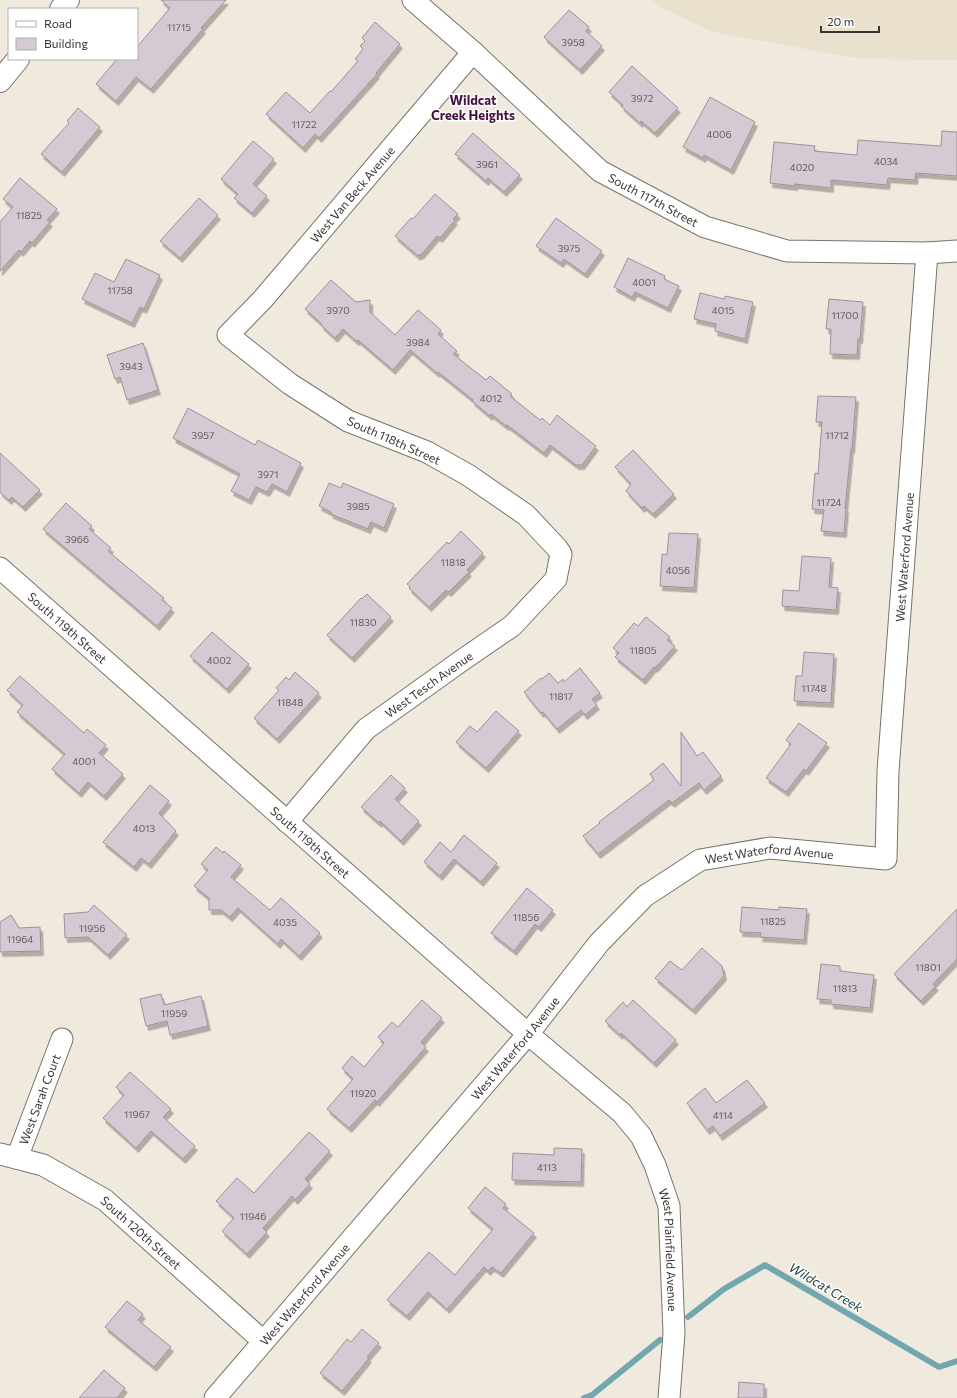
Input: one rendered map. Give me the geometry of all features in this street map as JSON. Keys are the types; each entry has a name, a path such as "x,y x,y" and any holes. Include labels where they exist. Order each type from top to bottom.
{"street":[{"path":"62,8 68,0"},
{"name":"South 117th Street","path":"412,0 472,52 600,171 705,227 787,251 927,253 957,251"},
{"name":"West Van Beck Avenue","path":"228,335 263,299 472,52"},
{"path":"0,81 17,60"},
{"name":"West Waterford Avenue","path":"215,1398 263,1340 528,1034 599,943 645,896 700,860 770,848 886,859 888,771 927,253"},
{"name":"South 118th Street","path":"228,335 290,384 348,421 427,452 468,475 526,515 557,548"},
{"name":"West Tesch Avenue","path":"287,822 366,729 512,626 556,579 561,554 557,548"},
{"name":"South 119th Street","path":"0,568 528,1034 622,1113"},
{"name":"West Sarah Court","path":"8,1156 62,1039"},
{"name":"West Plainfield Avenue","path":"622,1113 641,1136 655,1165 669,1206 674,1333 669,1398"},
{"name":"South 120th Street","path":"8,1156 43,1165 105,1200 263,1340"}],"shaded area":[{"path":"652,0 957,0 957,60 861,59 713,32 658,6"}],"building":[{"path":"161,0 226,0 151,89 136,77 116,101 96,84 116,60 138,60 138,46 170,8"},
{"path":"569,10 589,27 586,31 602,46 580,70 544,37"},
{"path":"375,22 400,44 376,73 377,74 319,138 315,134 303,148 266,114 286,92 310,113 358,61 355,59 363,49 360,46 365,41 362,38"},
{"path":"632,66 678,108 655,133 641,121 640,123 621,106 623,105 609,92"},
{"path":"710,97 755,122 731,170 704,155 703,158 683,147"},
{"path":"78,108 100,127 62,172 41,154 69,123 67,121"},
{"path":"942,131 957,132 957,176 916,173 915,180 888,178 887,185 831,180 831,188 770,183 774,142 815,146 814,151 857,155 858,140 941,146"},
{"path":"473,133 520,175 504,192 488,178 486,181 455,154"},
{"path":"253,141 274,159 253,184 267,196 252,213 234,198 238,194 221,179"},
{"path":"20,178 57,209 47,220 50,222 32,243 30,241 21,252 19,250 0,271 0,222 13,207 3,199"},
{"path":"435,194 458,214 440,238 437,236 421,255 420,254 418,256 395,236 411,218 413,219"},
{"path":"199,198 218,215 180,258 160,241"},
{"path":"556,218 602,251 585,274 564,259 561,263 536,246"},
{"path":"628,258 665,276 664,279 679,286 668,308 635,292 632,297 614,287"},
{"path":"126,259 160,275 144,309 140,307 132,323 82,299 95,273 114,282"},
{"path":"331,280 356,302 370,300 370,312 395,335 418,310 441,330 438,334 457,351 453,354 486,380 490,376 512,394 510,396 540,420 542,418 550,425 557,415 596,446 582,465 576,465 550,445 544,453 491,414 490,416 472,401 473,400 438,372 437,373 410,350 393,370 343,329 335,338 305,309"},
{"path":"700,293 724,299 725,296 753,302 745,339 715,331 716,324 694,319"},
{"path":"829,299 863,302 857,355 830,354 831,329 826,329"},
{"path":"143,343 158,390 127,400 120,377 115,379 107,355"},
{"path":"818,396 856,397 845,508 844,533 821,531 824,510 812,509 815,473 818,474 822,422 816,422"},
{"path":"188,408 255,445 258,440 301,463 287,492 272,484 267,492 256,487 249,500 231,491 240,474 173,438"},
{"path":"633,450 674,494 653,514 644,506 642,508 626,491 631,484 615,467"},
{"path":"0,453 40,490 23,507 12,497 9,500 0,492"},
{"path":"329,483 341,488 343,483 394,504 384,528 371,522 368,529 331,514 331,512 319,506"},
{"path":"66,503 92,526 89,529 111,548 108,551 164,598 162,600 172,608 157,626 43,529"},
{"path":"461,531 483,553 467,570 469,572 449,592 446,590 429,607 409,588 410,587 407,584 447,542 449,544"},
{"path":"669,533 698,534 694,588 660,586 662,554 667,555"},
{"path":"802,556 831,558 829,587 838,588 836,610 782,606 783,590 799,591"},
{"path":"367,594 391,617 352,658 327,635 361,598 362,599"},
{"path":"646,617 670,637 667,640 675,646 643,680 615,657 619,653 613,648 634,623 638,626"},
{"path":"212,632 249,664 227,689 190,656"},
{"path":"804,652 834,654 831,703 794,701 796,676 802,676"},
{"path":"580,668 600,693 592,699 597,705 585,715 581,710 557,729 543,712 541,713 524,692 549,673 558,683 563,679 564,682"},
{"path":"295,672 319,693 277,739 254,718 279,690 276,688 286,677 289,680"},
{"path":"20,676 84,733 87,729 106,745 99,753 123,774 104,796 88,782 79,793 52,769 65,754 17,712 23,705 7,690"},
{"path":"496,711 519,731 486,768 456,742 470,726 477,732"},
{"path":"799,723 827,743 806,771 804,769 786,792 766,778 791,744 786,740"},
{"path":"681,732 697,756 703,752 721,776 704,790 699,783 672,803 669,800 598,854 583,836 654,780 650,774 663,763 681,786"},
{"path":"391,775 405,788 395,799 419,821 401,841 380,821 379,823 361,807"},
{"path":"150,785 169,801 159,813 176,831 149,864 141,858 134,867 103,842"},
{"path":"464,835 497,863 481,882 454,859 440,876 424,862 440,842 451,852"},
{"path":"216,847 223,853 224,851 241,865 231,877 270,910 281,898 320,933 299,956 281,939 278,944 238,908 230,917 221,910 209,910 209,898 194,886 208,870 201,864"},
{"path":"527,888 553,910 539,927 535,924 514,951 491,933"},
{"path":"94,905 127,935 108,955 88,937 65,938 64,914 88,912"},
{"path":"742,907 779,910 779,907 807,909 804,940 760,937 761,933 740,932"},
{"path":"957,909 957,959 933,984 936,986 921,1001 894,974"},
{"path":"11,915 19,928 40,927 41,951 0,952 0,922"},
{"path":"702,948 722,966 724,976 693,1010 655,978 670,961 682,970"},
{"path":"821,964 840,966 840,971 874,975 870,1008 831,1004 831,1000 817,999"},
{"path":"161,994 164,1005 201,996 208,1026 170,1035 167,1021 146,1026 140,999"},
{"path":"422,1000 442,1018 421,1042 426,1047 377,1102 375,1100 349,1128 327,1109 353,1079 342,1068 352,1056 364,1067 384,1043 378,1037 392,1022 398,1027"},
{"path":"633,1000 676,1040 654,1063 621,1033 620,1035 605,1021 623,1002 627,1007"},
{"path":"130,1072 171,1109 163,1117 195,1146 183,1159 151,1131 136,1148 103,1118 124,1095 116,1087"},
{"path":"747,1080 765,1103 720,1136 713,1126 707,1130 687,1103 705,1088 716,1103"},
{"path":"309,1132 330,1151 305,1179 310,1184 295,1200 292,1196 263,1228 267,1232 247,1254 222,1231 234,1218 216,1201 237,1178 254,1193"},
{"path":"554,1148 582,1149 581,1182 512,1180 513,1153 554,1155"},
{"path":"485,1187 506,1204 503,1208 534,1233 501,1273 492,1267 488,1271 484,1267 447,1309 428,1292 407,1316 387,1300 429,1252 455,1275 493,1229 468,1208"},
{"path":"127,1301 143,1314 138,1320 171,1347 154,1367 105,1327"},
{"path":"362,1329 379,1343 367,1357 369,1358 342,1391 320,1373 347,1339 351,1342"},
{"path":"104,1370 125,1388 117,1398 79,1398"},
{"path":"739,1382 764,1384 764,1398 738,1398"}],"waterway":[{"name":"Wildcat Creek","path":"688,1317 724,1289 765,1265 939,1367 957,1361"},
{"name":"Wildcat Creek","path":"584,1398 592,1395 660,1340"}],"district":[{"name":"Wildcat Creek Heights","path":"473,108"}]}
